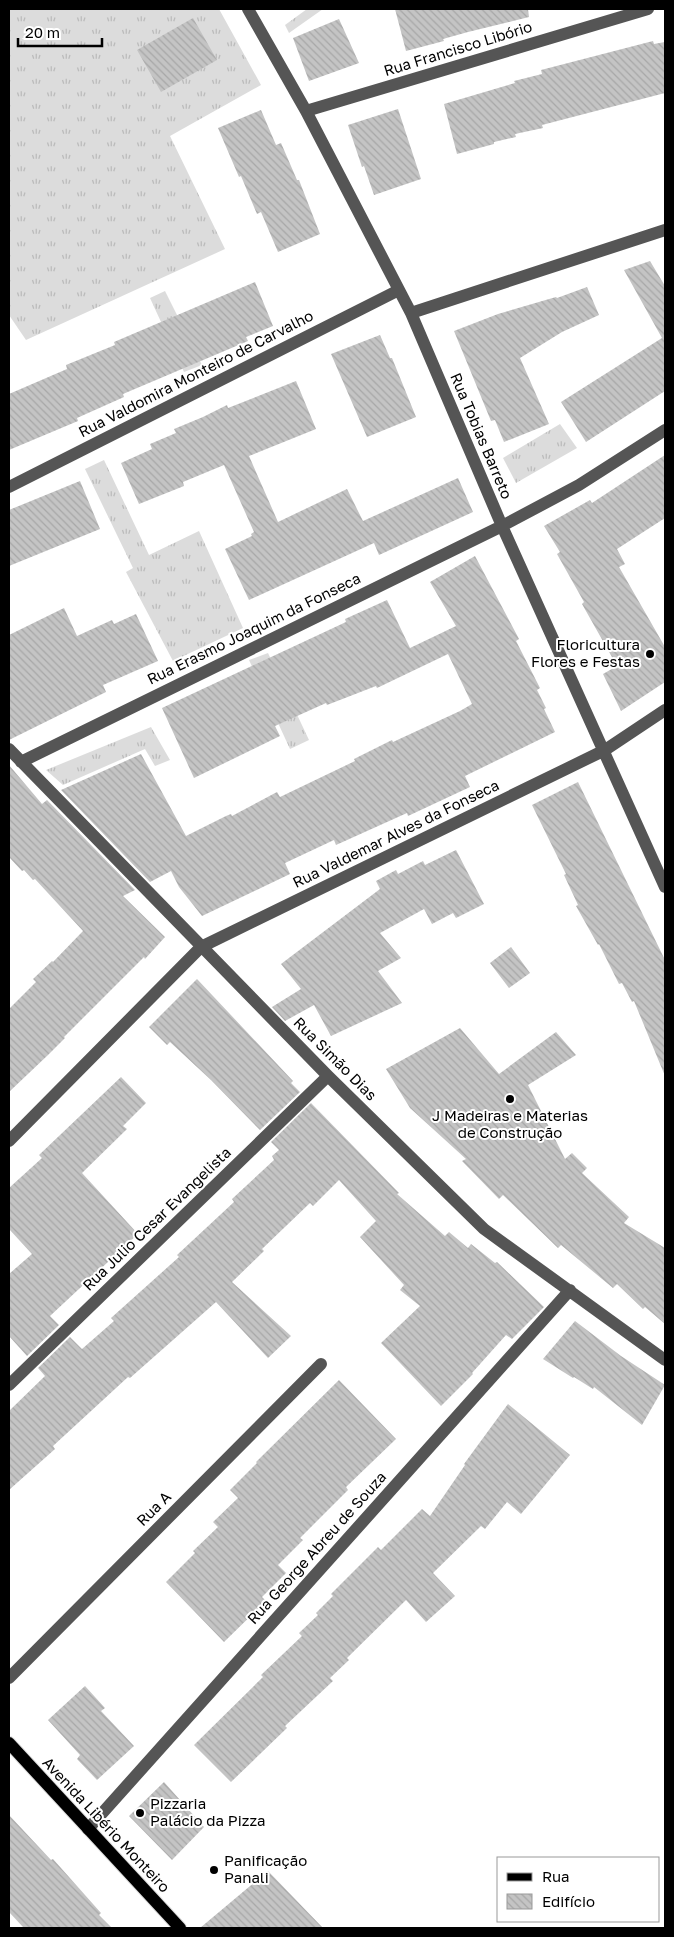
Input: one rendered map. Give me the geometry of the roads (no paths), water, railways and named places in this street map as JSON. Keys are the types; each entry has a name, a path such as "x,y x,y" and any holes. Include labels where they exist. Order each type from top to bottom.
{"main road":[{"name":"Avenida Libério Monteiro","path":"9,1743 180,1928"}],"street":[{"name":"Rua Tobias Barreto","path":"248,9 306,111 410,313 502,526 605,750 665,887"},
{"name":"Rua Francisco Libório","path":"306,111 648,9"},
{"path":"410,313 665,230"},
{"name":"Rua Valdomira Monteiro de Carvalho","path":"9,487 397,291"},
{"name":"Rua Erasmo Joaquim da Fonseca","path":"21,762 502,526 579,486 665,430"},
{"name":"Rua Valdemar Alves da Fonseca","path":"9,1141 202,948 605,750 665,710"},
{"name":"Rua Simão Dias","path":"9,749 328,1076 484,1230 665,1360"},
{"name":"Rua Julio Cesar Evangelista","path":"9,1386 328,1076"},
{"name":"Rua George Abreu de Souza","path":"88,1828 570,1290"},
{"name":"Rua A","path":"9,1678 322,1364"}],"place":[{"name":"Floricultura Flores e Festas","path":"650,654"},
{"name":"J Madeiras e Materias de Construção","path":"510,1099"},
{"name":"Pizzaria Palácio da Pizza","path":"140,1813"},
{"name":"Panificação Panali","path":"214,1870"}]}
